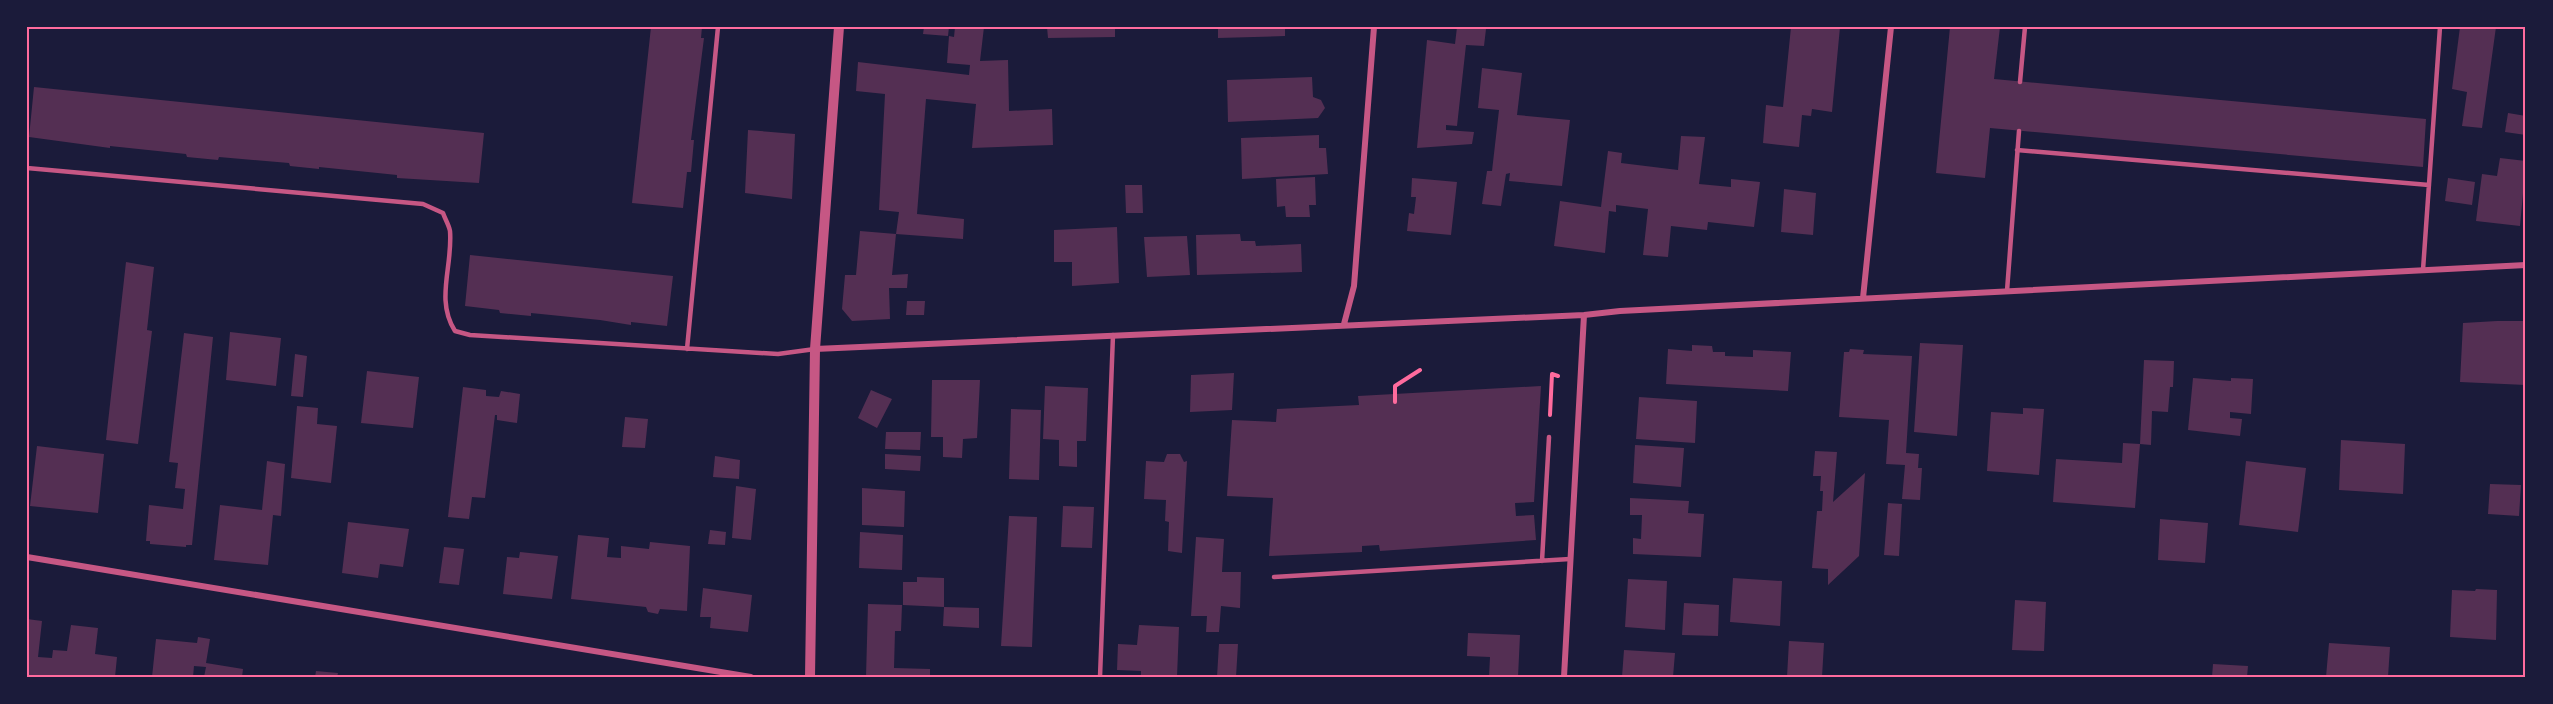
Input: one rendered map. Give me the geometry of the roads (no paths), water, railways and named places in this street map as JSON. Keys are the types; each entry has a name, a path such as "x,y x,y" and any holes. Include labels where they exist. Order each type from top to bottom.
{"street":[{"path":"810,677 815,349 839,27"},
{"path":"1344,324 1354,286 1374,27"},
{"path":"1863,298 1891,27"},
{"path":"815,349 1584,315 1620,311 1863,298 2526,265"},
{"path":"1564,677 1584,315"},
{"path":"27,558 751,677"}],"lane":[{"path":"687,349 718,27"},
{"path":"2020,82 2025,27"},
{"path":"2423,270 2440,27"},
{"path":"2007,291 2019,131"},
{"path":"2017,150 2428,185"},
{"path":"27,168 423,204 443,213 450,230 444,307 454,331 470,335 778,354 815,349"},
{"path":"1100,677 1113,335"},
{"path":"1542,561 1549,437"},
{"path":"1274,577 1570,559"}]}
